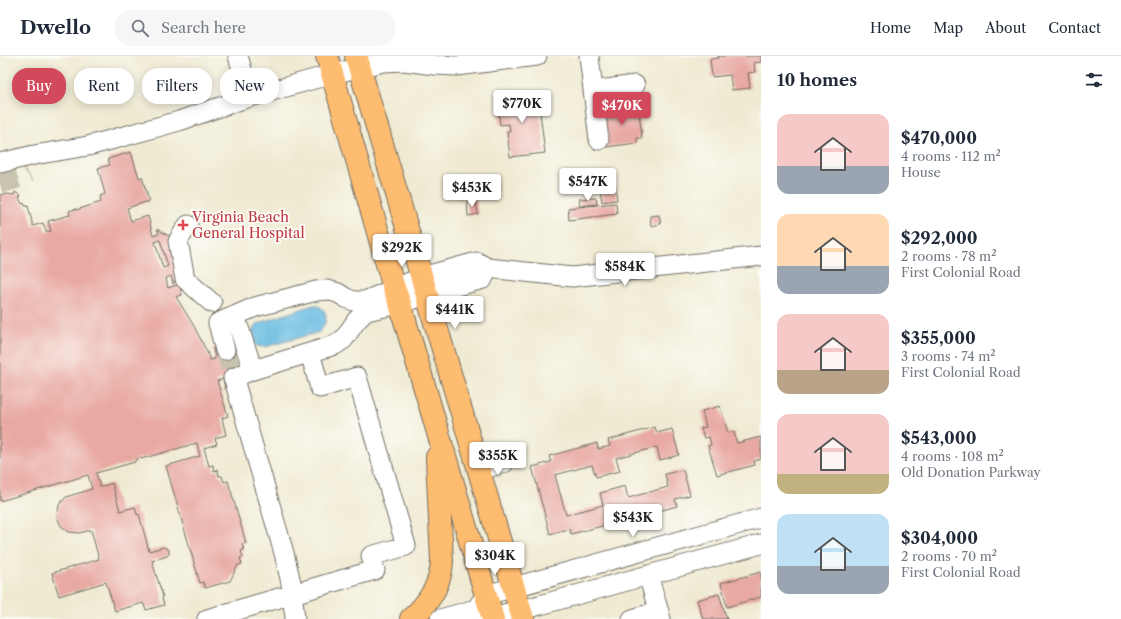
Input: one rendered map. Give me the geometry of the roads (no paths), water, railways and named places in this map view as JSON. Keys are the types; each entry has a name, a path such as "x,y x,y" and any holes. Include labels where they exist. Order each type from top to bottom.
{"main road":[{"path":"358,62 521,615"},
{"path":"329,65 437,430 487,610"},
{"path":"411,619 427,602 438,585 442,572 437,467 437,430"}],"street":[{"path":"238,56 242,68"},
{"path":"279,85 329,65 358,62 404,61 457,66 537,56"},
{"path":"589,56 599,140"},
{"path":"593,91 635,85"},
{"path":"0,163 34,155 88,146 179,121 229,104"},
{"path":"28,173 34,155"},
{"path":"188,225 178,241 185,279 212,303"},
{"path":"295,619 291,583 284,553 234,380 253,370 335,345 344,339 356,320 366,311 397,296 424,286 477,262 488,268 572,277 761,256"},
{"path":"225,350 218,323 255,308 316,291 328,290 354,301 365,301 397,296"},
{"path":"235,316 253,370"},
{"path":"207,619 375,570 371,556 406,546 357,377 320,388 310,353"},
{"path":"479,470 504,463"},
{"path":"487,610 513,587 761,518"},
{"path":"440,619 487,610 521,615 648,575 761,544"},
{"path":"632,619 660,615 648,575"}],"water":[{"path":"313,305 322,308 326,316 325,324 319,332 265,347 257,346 252,335 253,329 257,324"}],"tunnel":[{"path":"0,184 21,178 28,173"},
{"path":"225,350 235,383"}],"place":[{"name":"Virginia Beach General Hospital","path":"183,225"}]}
